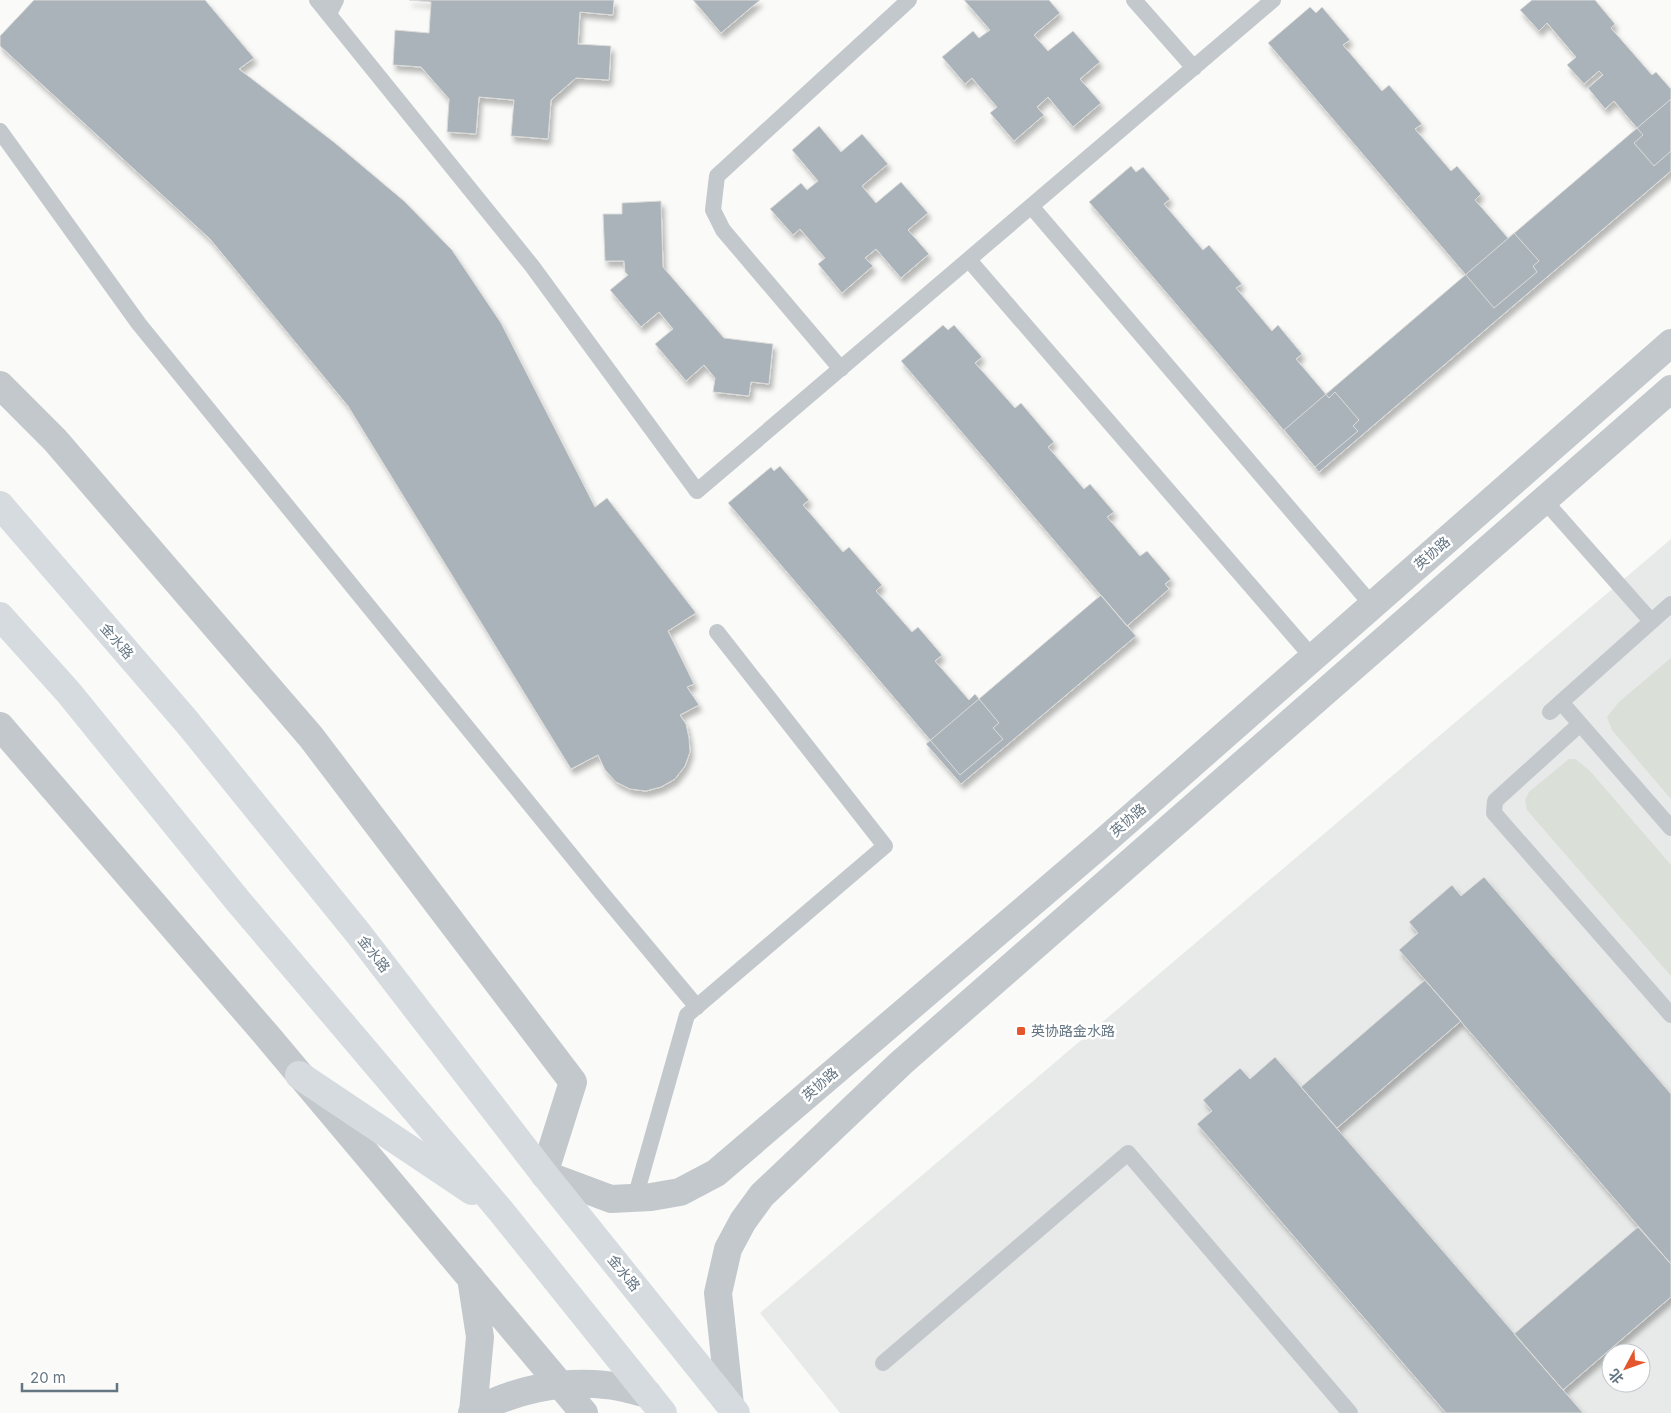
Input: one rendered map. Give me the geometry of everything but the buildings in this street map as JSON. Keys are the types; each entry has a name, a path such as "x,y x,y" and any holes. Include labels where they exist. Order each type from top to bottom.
{"main road":[{"name":"金水路","path":"0,505 187,722 358,933 544,1174 733,1409"},
{"path":"0,616 69,693 238,900 500,1210 655,1404"},
{"path":"299,1074 500,1210"}],"street":[{"name":"英协路","path":"544,1174 611,1199 651,1197 680,1192 716,1173 1093,851 1671,343"},
{"path":"0,385 55,440 311,737 573,1082 544,1174"},
{"path":"733,1409 718,1292 728,1249 743,1220 762,1195 901,1063 1671,389"},
{"path":"0,726 299,1074 584,1413"},
{"path":"471,1278 480,1337 472,1413"},
{"path":"472,1413 514,1393 560,1385 607,1385 655,1404"}],"lane":[{"path":"317,0 332,7 532,266 697,491 1273,0"},
{"path":"841,369 723,230 713,210 717,176 909,0"},
{"path":"1134,0 1194,68"},
{"path":"0,131 146,332 697,1007"},
{"path":"1031,206 1372,606"},
{"path":"969,260 1312,658"},
{"path":"1544,500 1651,621"},
{"path":"1671,604 1556,707 1580,724 1671,828"},
{"path":"634,1198 687,1015 885,846 717,632"},
{"path":"1580,724 1495,801 1494,813 1671,1015"},
{"path":"883,1363 1128,1153 1350,1413"}],"shaded area":[{"path":"1671,539 1671,1413 840,1413 760,1313"},
{"path":"1671,658 1671,799 1612,730 1607,717 1619,702"},
{"path":"1569,759 1575,759 1589,770 1671,865 1671,976 1527,810 1525,800 1529,792"}],"place":[{"name":"英协路金水路","path":"1021,1031"}]}
